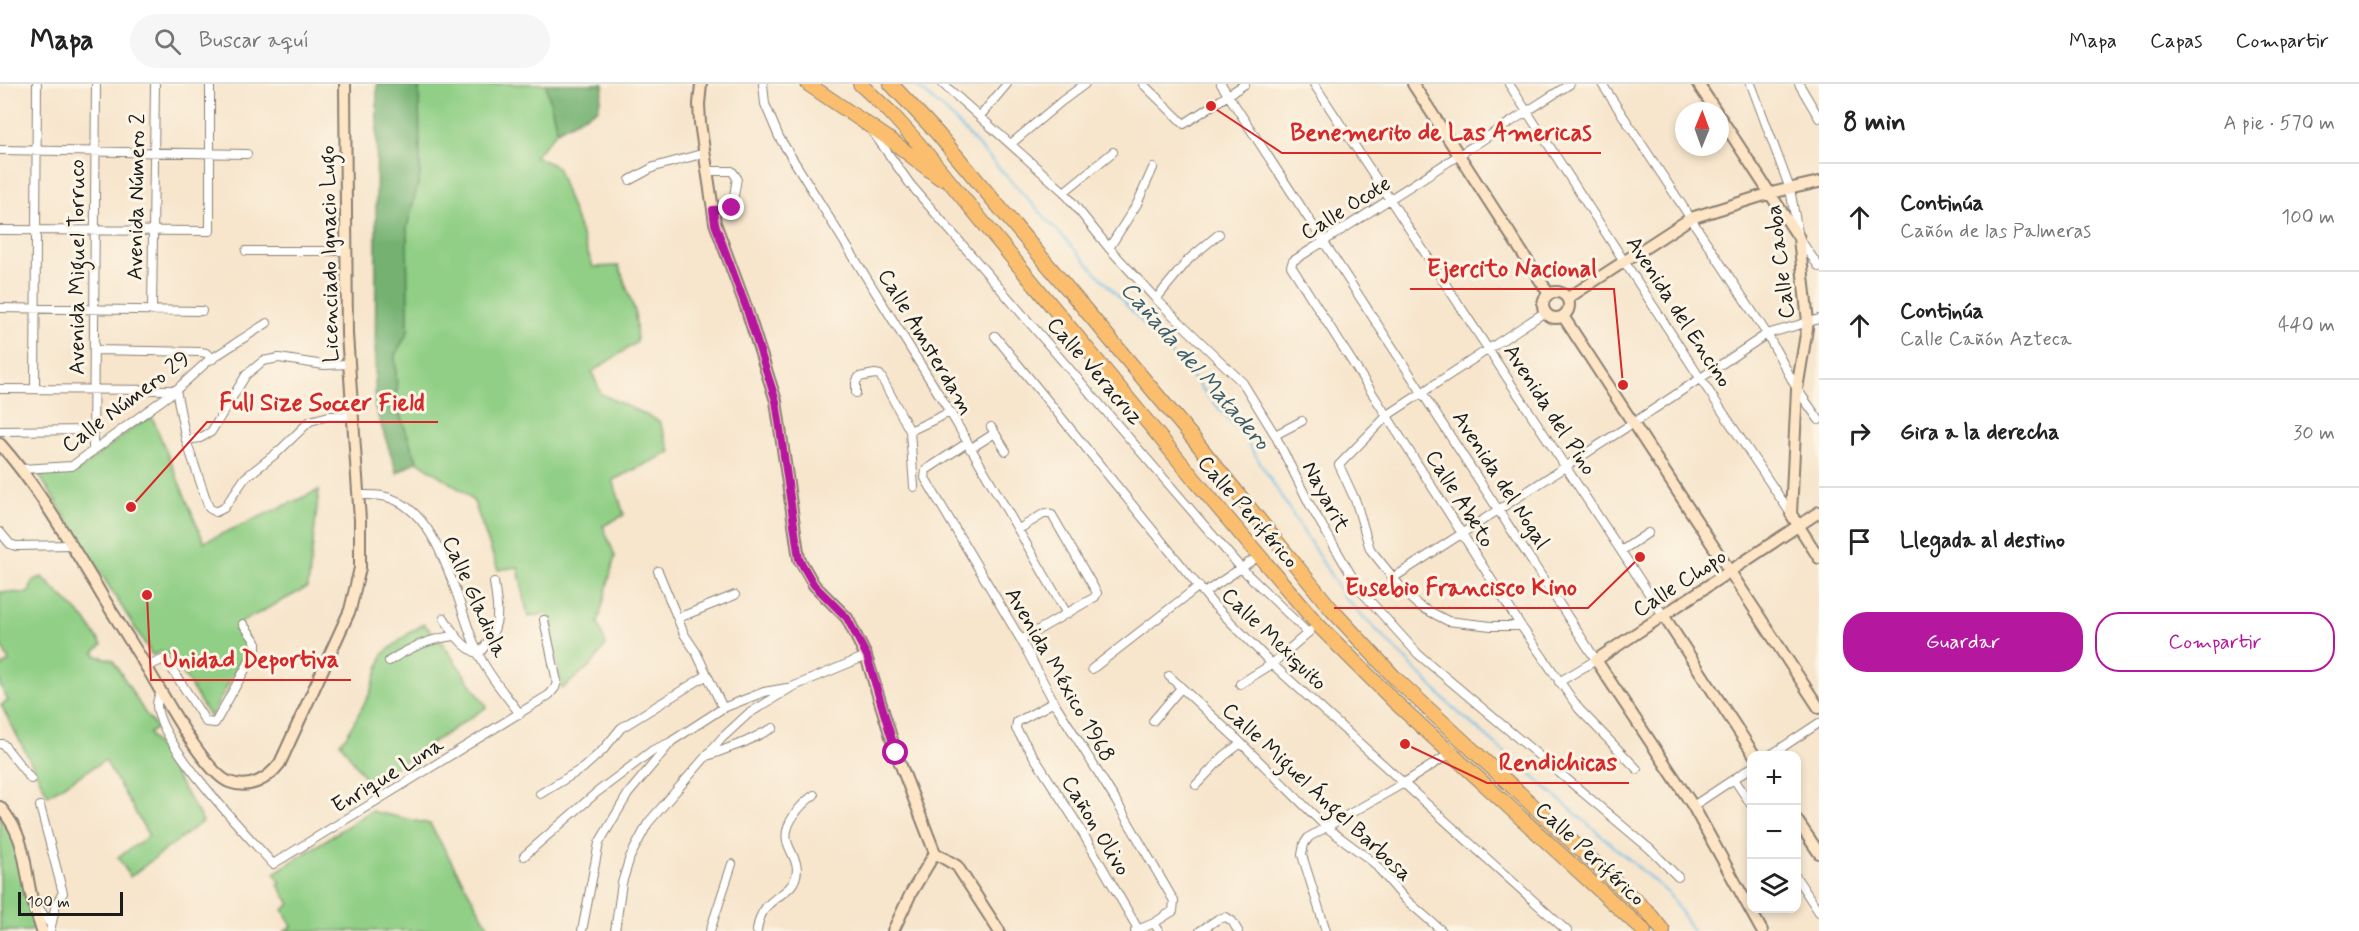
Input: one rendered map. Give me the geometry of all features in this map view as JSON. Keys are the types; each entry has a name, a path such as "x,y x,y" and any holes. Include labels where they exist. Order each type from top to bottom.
{"highway":[{"path":"808,84 866,123 965,199"},
{"name":"Calle Periférico","path":"860,84 897,119 965,199 1259,556 1313,629 1644,931"},
{"name":"Calle Periférico","path":"891,84 937,133 1188,432 1332,610 1396,680 1648,912 1663,931"},
{"path":"1603,894 1637,931"},
{"path":"1648,912 1671,931"}],"main road":[{"name":"Licenciado Ignacio Lugo","path":"0,444 22,469 72,545 161,692 215,773 229,782 245,784 257,782 272,774 280,763 350,610 360,568 359,495 348,364 345,84"},
{"path":"1413,84 1549,294"},
{"path":"1698,84 1710,102"},
{"path":"701,85 700,123 713,210 721,242 746,307 776,401 799,559 814,585 847,618 867,656 896,753 935,853 957,866 999,931"},
{"path":"1729,131 1799,238"},
{"path":"1568,298 1691,218 1819,182"},
{"name":"Calle Caoba","path":"1791,514 1797,389 1808,322 1799,238"},
{"path":"1557,292 1568,298 1569,308 1563,316 1554,318 1545,312 1544,300 1549,294 1557,292"},
{"path":"1563,316 1819,708"},
{"name":"Calle Chopo","path":"1596,660 1819,512"},
{"name":"Avenida del Encino","path":"1791,514 1819,558"},
{"name":"Avenida del Pino","path":"1663,615 1752,751"},
{"name":"Avenida del Nogal","path":"1596,660 1693,806 1762,931"},
{"path":"0,807 11,821 23,846 32,899 48,929"},
{"path":"1801,825 1819,853"},
{"path":"893,931 911,893 935,853"}],"street":[{"path":"35,389 37,84"},
{"name":"Avenida Miguel Torruco","path":"93,451 96,84"},
{"name":"Avenida Número 2","path":"152,311 155,84"},
{"path":"0,230 210,231 210,84"},
{"name":"Calle Amsterdam","path":"763,84 765,104 778,137 950,412 1067,615"},
{"name":"Nayarit","path":"943,84 1012,143 1064,192 1109,248 1156,299 1243,383 1275,435 1310,506 1360,590 1418,654 1650,849 1678,877"},
{"path":"980,116 1006,84"},
{"path":"1012,143 1085,84"},
{"path":"1143,84 1184,124 1245,84"},
{"name":"Avenida del Nogal","path":"1221,84 1596,660"},
{"name":"Avenida del Pino","path":"1314,84 1663,615"},
{"name":"Avenida del Encino","path":"1509,84 1791,514"},
{"name":"Calle Ocote","path":"1291,264 1570,84"},
{"path":"1602,84 1767,334 1797,389 1819,420"},
{"name":"Calle Caoba","path":"1751,84 1791,189 1799,238"},
{"path":"1799,84 1819,118"},
{"name":"Calle Veracruz","path":"866,123 910,184 1240,568 1313,629"},
{"path":"0,150 94,153 247,153"},
{"path":"1064,192 1113,152"},
{"path":"630,180 654,167 705,153"},
{"path":"1109,248 1137,204 1153,168"},
{"path":"708,171 732,171 737,178 732,208 713,210"},
{"path":"1156,299 1189,259 1219,234"},
{"path":"1799,238 1819,267"},
{"path":"246,251 346,251"},
{"name":"Calle Abeto","path":"1291,264 1559,682 1579,708 1637,769"},
{"path":"0,308 202,311"},
{"path":"1521,626 1491,626 1448,621 1419,606 1370,549 1356,502 1339,465 1388,415 1545,312"},
{"path":"1393,578 1634,423 1767,334 1819,319"},
{"name":"Calle Número 29","path":"22,469 70,467 176,390 213,359 267,322"},
{"name":"Calle Mexiquito","path":"995,336 1198,586 1272,664 1567,931"},
{"path":"94,350 201,352 213,359"},
{"path":"186,440 200,438 211,432 246,375 263,361 279,358 324,365 348,364"},
{"path":"856,393 856,382 859,377 878,374 910,431 914,487"},
{"path":"0,390 176,390 186,440 209,508 216,512 224,508 245,478 279,451 309,421 329,416 352,416"},
{"path":"910,431 950,412"},
{"path":"1275,435 1302,421"},
{"path":"0,431 93,430"},
{"name":"Avenida México 1968","path":"1006,451 993,430 926,470 925,478 1021,640 1054,702 1116,801 1174,902 1173,911 1154,923"},
{"name":"Calle Gladiola","path":"359,495 392,498 414,514 424,526 454,580 478,654 520,714"},
{"path":"1019,529 1045,513 1052,514 1097,593 1095,597 1067,615 1021,640"},
{"path":"0,532 5,539 16,546 72,545"},
{"path":"1621,551 1648,533"},
{"path":"1204,593 1259,556"},
{"path":"657,571 723,708"},
{"path":"444,618 455,636 466,647 478,654 495,629 497,601 494,582"},
{"path":"1092,669 1198,586"},
{"path":"678,618 735,595"},
{"name":"Enrique Luna","path":"161,692 156,702 158,712 165,729 187,764 273,864 549,695 557,682 544,620"},
{"path":"146,667 162,660 167,661 206,722 215,723 256,650 256,642 243,624"},
{"path":"1240,684 1272,664 1313,629"},
{"path":"388,661 407,649 455,636"},
{"path":"615,931 622,883 630,857 648,823 736,724 792,687 867,656"},
{"name":"Calle Chopo","path":"1559,682 1596,660"},
{"path":"540,794 583,768 603,750 621,728 707,675"},
{"name":"Calle Miguel Ángel Barbosa","path":"1169,676 1241,742 1326,826 1373,862 1405,899 1443,931"},
{"path":"524,856 596,793 653,750 672,741 723,708 764,692 792,687"},
{"path":"1153,721 1181,687"},
{"name":"Cañon Olivo","path":"1054,702 1017,722 1016,725 1078,825 1136,930 1154,923"},
{"path":"1777,751 1819,723"},
{"path":"708,755 745,742 773,728"},
{"path":"582,931 599,843 628,794 672,741"},
{"path":"1196,785 1241,742"},
{"path":"0,744 11,752 31,779"},
{"path":"1326,931 1302,855 1304,844 1326,826 1404,783 1451,753"},
{"path":"1693,806 1747,770"},
{"path":"1734,778 1751,805"},
{"path":"758,931 763,910 794,883 797,868 786,839 787,831 797,811 814,795"},
{"path":"40,806 63,893 56,904 48,929"},
{"path":"710,931 732,864"},
{"path":"1801,883 1819,912"},
{"path":"1200,931 1226,917 1232,921 1238,931"},
{"path":"1154,923 1159,931"}],"green space":[{"path":"377,84 419,84 420,176 407,227 408,332 395,355 398,410 417,461 397,473 375,407"},
{"path":"419,84 546,84 557,131 535,156 557,167 593,267 619,266 635,312 637,342 592,372 601,394 659,421 671,452 613,480 624,515 603,526 615,556 598,623 606,645 592,664 562,689 547,613 528,617 518,567 498,570 474,502 465,493 417,461 398,410 395,355 408,332 407,227 420,176"},
{"path":"546,84 604,84 598,109 557,131"},
{"path":"152,417 204,542 319,490 308,587 238,624 250,644 210,718 172,655 161,652 152,655 38,473 77,471 137,425"},
{"path":"42,577 85,619 102,645 94,652 97,656 113,660 145,713 157,728 149,733 203,821 130,877 118,857 149,836 105,760 48,795 1,705 8,701 0,685 0,668 9,661 0,642 0,592 29,593 33,580"},
{"path":"424,624 440,640 487,707 369,784 340,742 347,735 370,693 383,654"},
{"path":"0,807 11,821 36,927 30,931 0,931"},
{"path":"371,811 430,824 491,931 285,931 292,926 283,910 290,904 278,885 281,883 274,873"}],"waterway":[{"name":"Cañada del Matadero","path":"914,84 947,112 1171,353 1244,437 1345,598 1452,707 1668,893 1693,931"}],"place":[{"name":"Benemerito de Las Americas","path":"1211,106"},
{"name":"Ejercito Nacional","path":"1623,385"},
{"name":"Full Size Soccer Field","path":"131,507"},
{"name":"Eusebio Francisco Kino","path":"1640,557"},
{"name":"Unidad Deportiva","path":"147,595"},
{"name":"Rendichicas","path":"1405,744"}],"route":[{"path":"732,208 713,210 715,224 746,307 776,401 786,462 791,518 799,559 814,585 847,618 867,656 896,753"}]}
